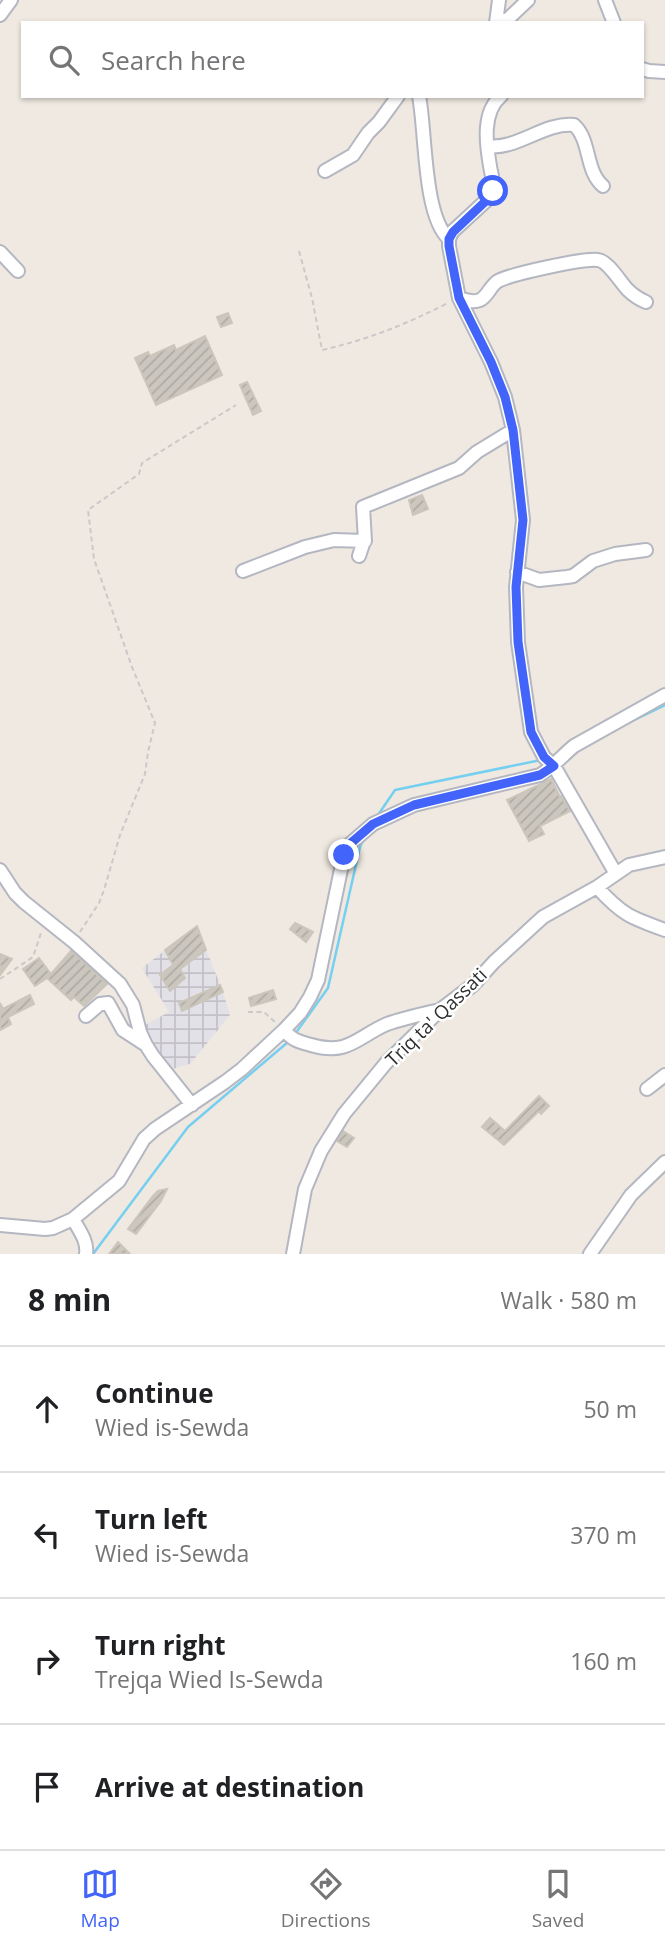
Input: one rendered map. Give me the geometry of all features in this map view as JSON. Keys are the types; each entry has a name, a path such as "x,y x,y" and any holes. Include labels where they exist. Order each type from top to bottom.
{"street":[{"path":"0,15 11,0"},
{"path":"496,21 499,0"},
{"path":"500,21 508,19 528,0"},
{"path":"605,0 613,21"},
{"path":"644,70 665,72"},
{"path":"325,171 354,155 397,98"},
{"path":"419,98 432,200 442,231 449,239 459,298 491,362 505,397 513,430 523,520 516,587 518,642 531,732 544,757 554,766 616,874"},
{"path":"449,239 457,227 489,198 493,191 488,146 488,113 491,105 499,98"},
{"path":"488,146 499,147 529,135 564,125 574,125 579,131 594,177 603,186"},
{"path":"0,252 18,271"},
{"path":"459,298 480,300 500,280 543,268 596,260 605,263 629,291 646,302"},
{"path":"359,556 364,541 363,507 459,468 477,452 513,430"},
{"path":"243,571 304,547 334,540 364,541"},
{"path":"517,572 539,580 573,576 593,561 615,554 646,550"},
{"path":"0,1225 45,1229 74,1219 119,1181 144,1139 242,1069 300,1013 310,998 324,960 344,855 351,843 373,824 414,805 540,775 554,766 574,746 665,695"},
{"name":"Triq ta' Qassati","path":"293,1254 305,1189 312,1169 344,1114 386,1063 440,1010 473,985 543,916 597,887 629,865 665,857"},
{"path":"0,870 15,893 120,984 133,1005 146,1045 192,1105"},
{"path":"597,887 625,914 665,930"},
{"path":"86,1016 100,1004 108,1003 123,1030 146,1045"},
{"path":"284,1030 291,1039 336,1050 386,1025 440,1010"},
{"path":"647,1089 665,1074"},
{"path":"590,1254 631,1195 665,1162"},
{"path":"74,1219 85,1240 86,1254"}],"path":[{"path":"299,251 322,350 358,342 404,325 459,298"},
{"path":"74,942 104,890 120,835 145,774 155,723 94,559 88,510 139,474 142,463 236,405"},
{"path":"0,979 33,957 45,919"},
{"path":"248,1012 264,1012 284,1030"}],"shaded area":[{"path":"197,926 230,1015 190,1064 173,1069 157,1053 143,1026 169,1012 142,968"}],"building":[{"path":"228,313 232,323 221,327 217,317"},
{"path":"205,336 222,375 156,405 135,358 148,352 150,356 174,345 176,350"},
{"path":"247,382 261,411 253,415 240,385"},
{"path":"422,495 428,509 413,515 409,500"},
{"path":"551,779 570,811 540,826 544,834 529,841 507,800"},
{"path":"295,923 313,932 306,942 290,929"},
{"path":"197,926 206,950 180,969 185,978 170,991 160,975 173,965 165,950"},
{"path":"71,951 107,984 84,1006 74,997 71,1000 47,978 35,986 23,969 39,958 51,974"},
{"path":"0,954 12,959 0,975"},
{"path":"220,985 223,992 182,1011 179,1003"},
{"path":"273,990 276,999 251,1006 249,998"},
{"path":"30,995 34,1004 8,1017 11,1024 0,1030 0,1003 3,1009"},
{"path":"539,1096 549,1106 541,1114 539,1111 504,1145 482,1127 490,1118 505,1131"},
{"path":"343,1131 354,1138 347,1147 337,1141"},
{"path":"167,1189 136,1234 128,1229 153,1196 158,1191"},
{"path":"118,1242 130,1254 109,1254"}],"waterway":[{"path":"624,725 665,705"},
{"path":"378,815 395,790 541,760"},
{"path":"295,1034 328,988 364,839"},
{"path":"93,1254 188,1127 288,1042"}],"route":[{"path":"344,855 351,843 373,824 414,805 540,775 554,766 544,757 531,732 518,642 516,587 523,507 513,430 505,397 491,362 459,298 449,246 449,239 457,227 489,198 493,191"}]}
